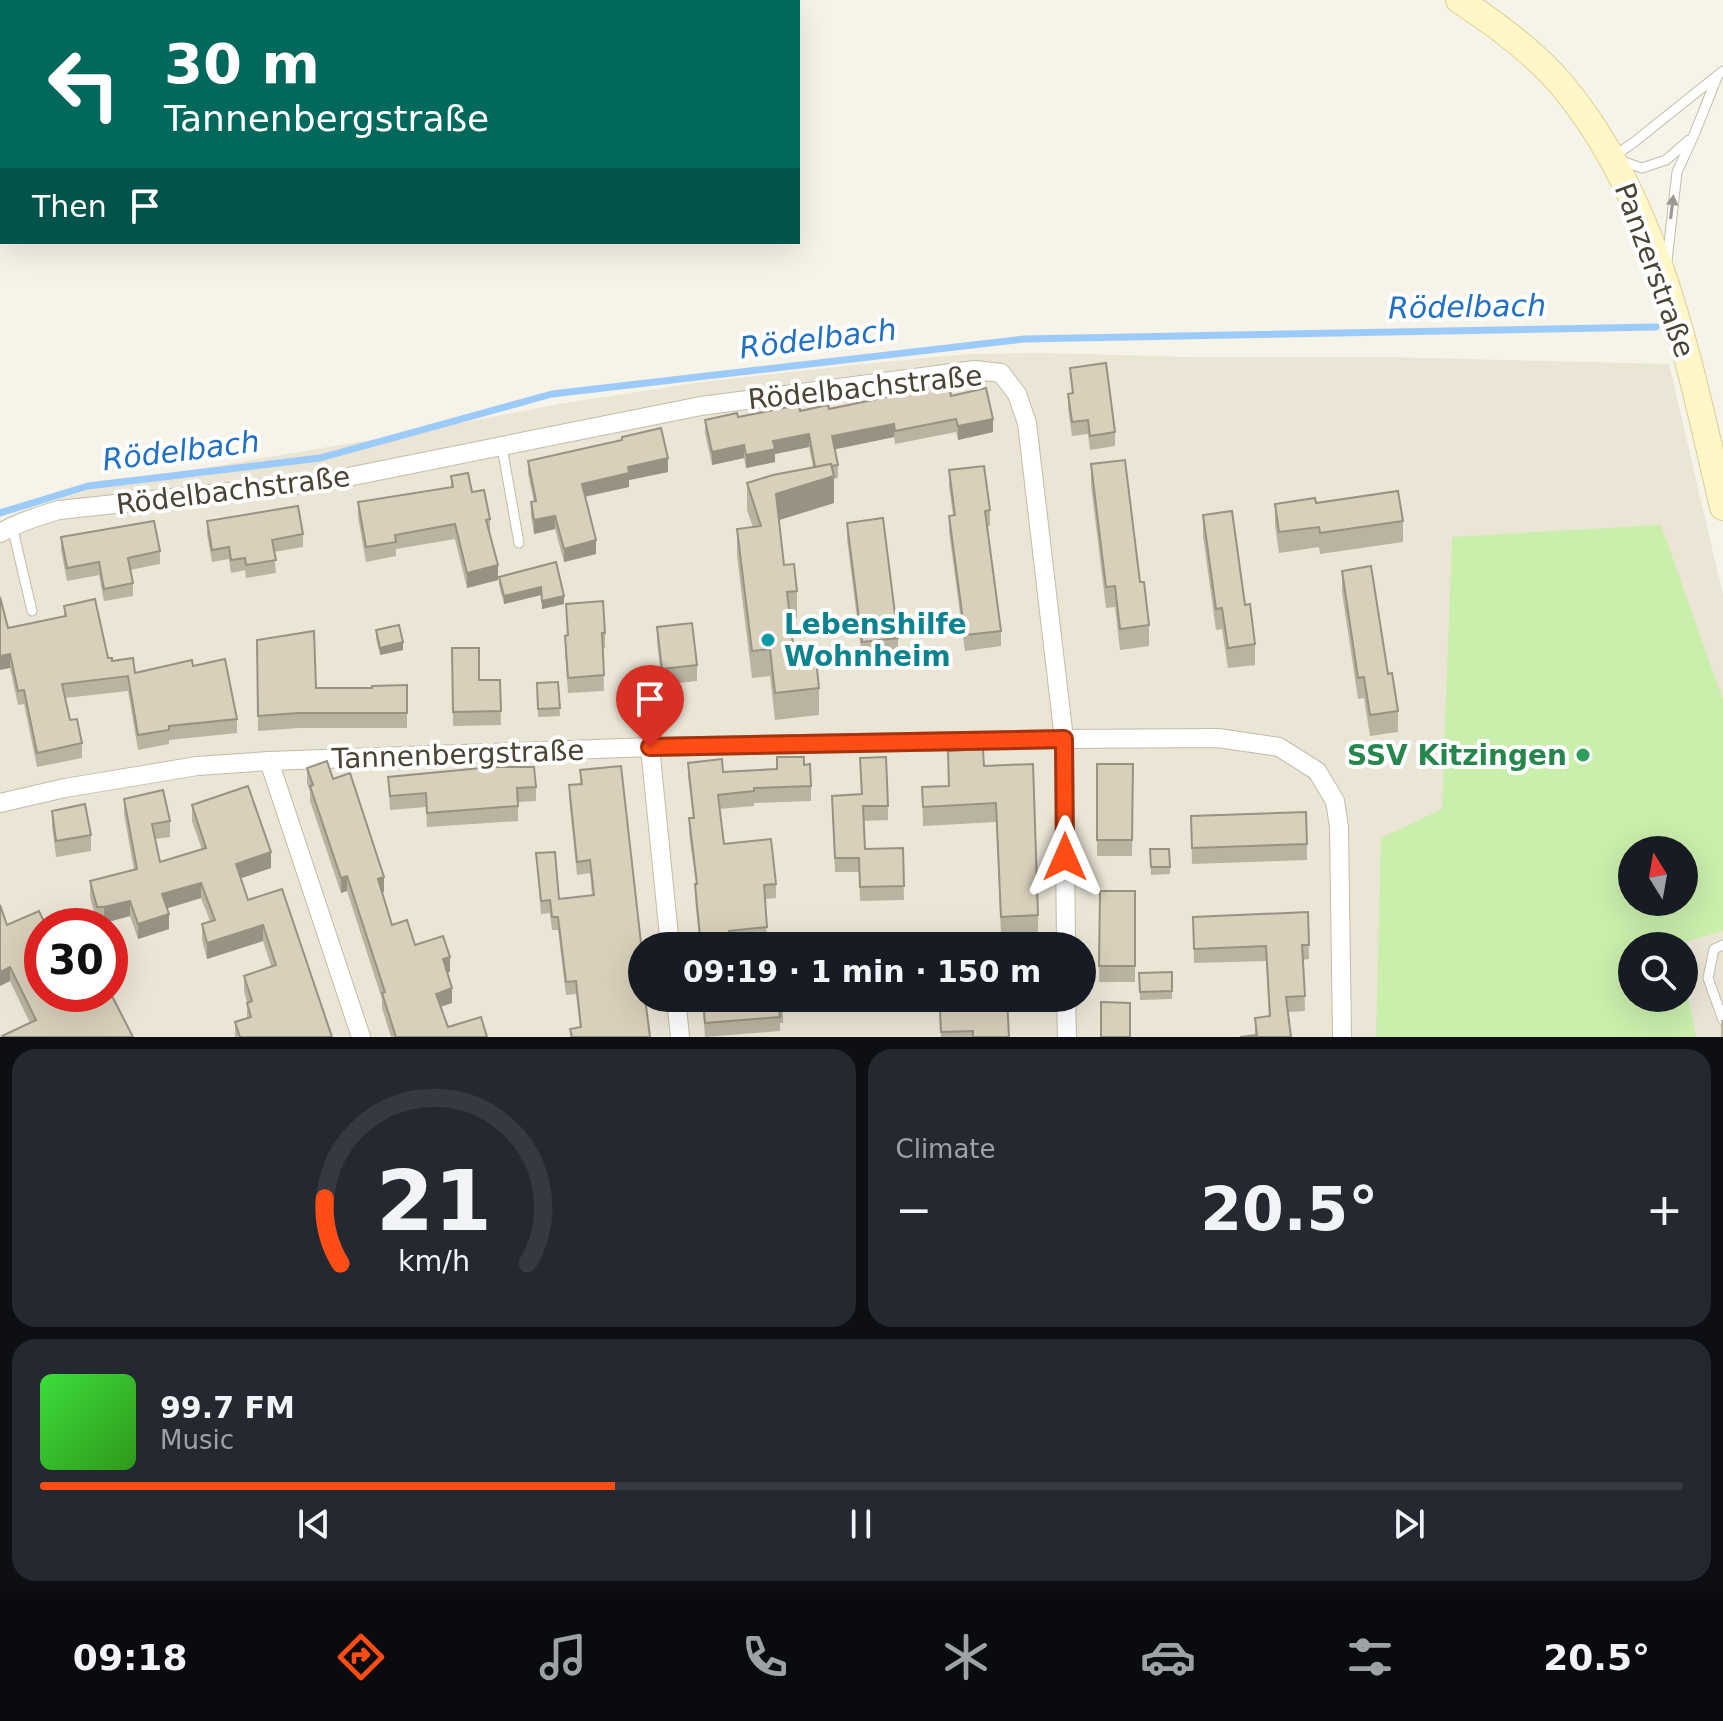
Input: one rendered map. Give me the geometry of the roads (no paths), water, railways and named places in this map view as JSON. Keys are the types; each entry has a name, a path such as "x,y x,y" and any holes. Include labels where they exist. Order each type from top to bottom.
{"main road":[{"name":"Panzerstraße","path":"1459,0 1542,64 1563,86 1611,158 1642,220 1665,284 1688,361 1723,507"}],"street":[{"name":"Rödelbachstraße","path":"6,529 59,510 323,482 701,406 975,370 1001,373 1017,394 1027,423 1064,739"},
{"name":"Tannenbergstraße","path":"0,803 65,788 197,766 269,761 650,747 1064,739 1218,738 1279,747 1317,771 1335,801 1339,827 1342,1037"},
{"path":"1064,739 1066,932"},
{"path":"650,747 669,932"},
{"path":"269,761 361,1037"},
{"path":"677,1012 680,1037"},
{"path":"1066,1012 1067,1037"}],"lane":[{"path":"1611,158 1720,74"},
{"path":"1665,284 1677,172 1720,74"},
{"path":"1611,158 1642,168 1666,160 1694,135"},
{"path":"502,447 519,543"},
{"name":"Rödelbachstraße","path":"6,529 32,611"},
{"path":"1723,945 1714,949 1708,978 1723,1020"}],"waterway":[{"name":"Rödelbach","path":"0,513 88,486 320,458 552,394 1024,339 1656,327"}],"place":[{"name":"Lebenshilfe Wohnheim","path":"768,640"},
{"name":"SSV Kitzingen","path":"1583,755"}]}
